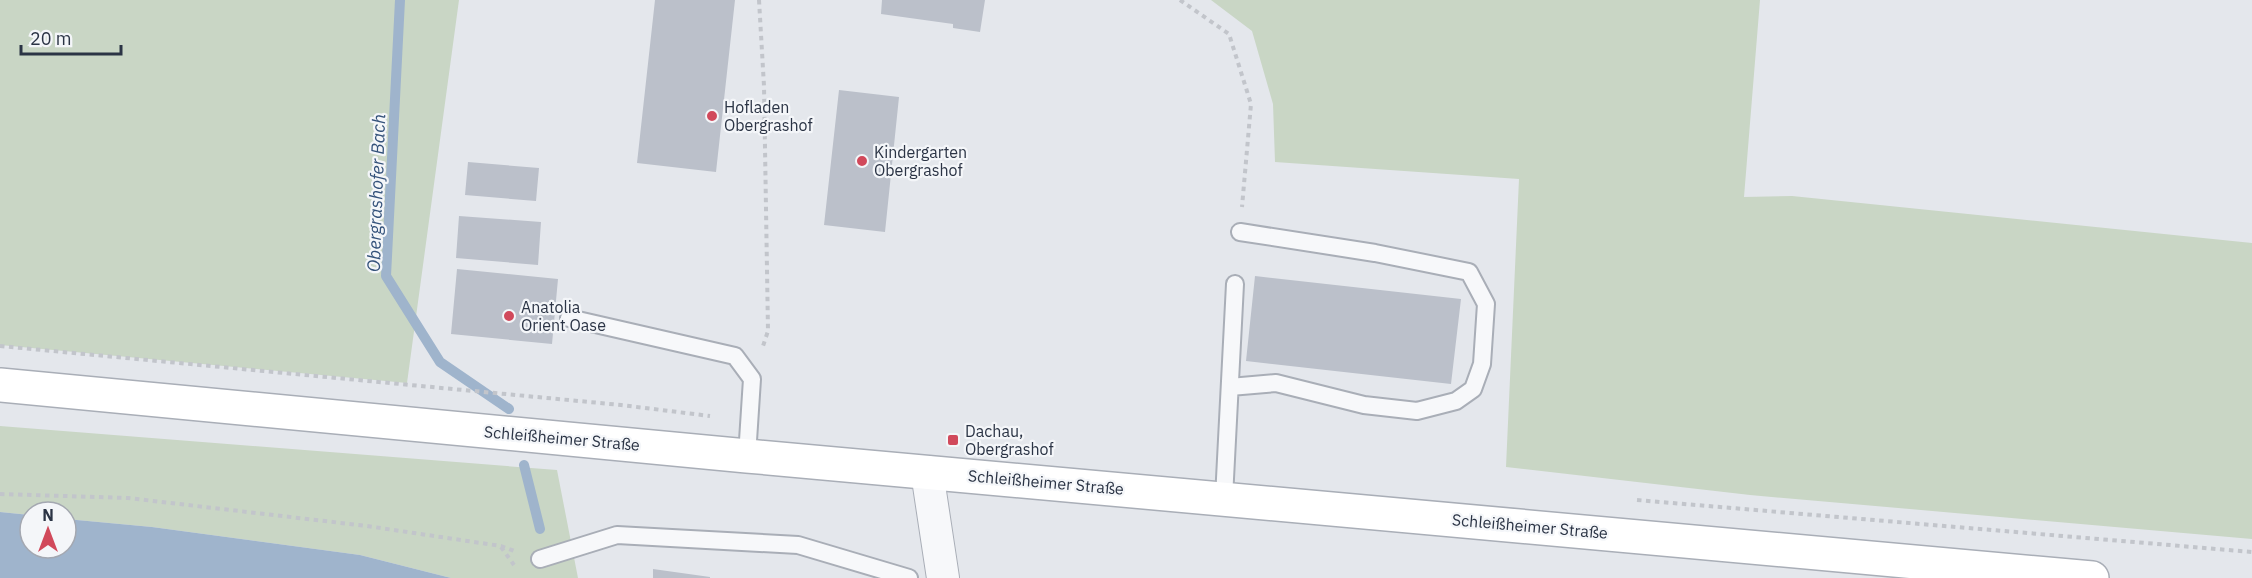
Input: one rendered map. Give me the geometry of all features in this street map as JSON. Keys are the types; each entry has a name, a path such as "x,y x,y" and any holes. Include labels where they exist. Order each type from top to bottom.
{"main road":[{"name":"Schleißheimer Straße","path":"0,385 747,456 2092,578"}],"street":[{"path":"927,472 943,578"}],"lane":[{"path":"1230,387 1276,383 1364,405 1417,411 1456,401 1473,389 1482,364 1486,304 1469,272 1375,253 1240,232"},
{"path":"1224,498 1235,284"},
{"path":"569,318 735,356 752,379 747,456"},
{"path":"540,559 617,535 798,545 909,578"}],"path":[{"path":"752,379 768,331 764,86 759,0"},
{"path":"1180,0 1230,34 1251,104 1240,232"},
{"path":"0,346 621,405 750,421"},
{"path":"0,494 128,498 367,526 501,546 540,559"},
{"path":"1632,500 2252,552"},
{"path":"501,546 517,570"}],"green space":[{"path":"0,0 459,0 407,383 0,345"},
{"path":"1211,0 1760,0 1744,197 1792,196 2252,243 2252,539 1750,495 1506,467 1519,179 1275,162 1273,104 1252,31"},
{"path":"0,426 557,470 578,578 451,578 360,555 152,527 78,520 78,500 18,500 18,514 0,512"}],"water":[{"path":"0,512 18,514 18,560 78,560 78,520 152,527 360,555 451,578 0,578"}],"building":[{"path":"655,0 735,0 716,172 637,163"},
{"path":"882,0 985,0 980,32 953,28 953,24 881,14"},
{"name":"Kindergarten Obergrashof","path":"839,90 899,97 885,232 824,225"},
{"path":"468,162 539,168 536,201 465,195"},
{"path":"459,216 541,222 538,265 456,258"},
{"path":"457,269 558,279 552,344 451,334"},
{"path":"1255,276 1461,299 1451,384 1246,361"},
{"path":"653,569 710,577 710,578 653,578"}],"waterway":[{"name":"Obergrashofer Bach","path":"400,0 386,276 440,362 509,409"},
{"path":"524,465 540,529"}],"place":[{"name":"Hofladen Obergrashof","path":"712,116"},
{"name":"Kindergarten Obergrashof","path":"862,161"},
{"name":"Anatolia Orient Oase","path":"509,316"},
{"name":"Dachau, Obergrashof","path":"953,440"}]}
